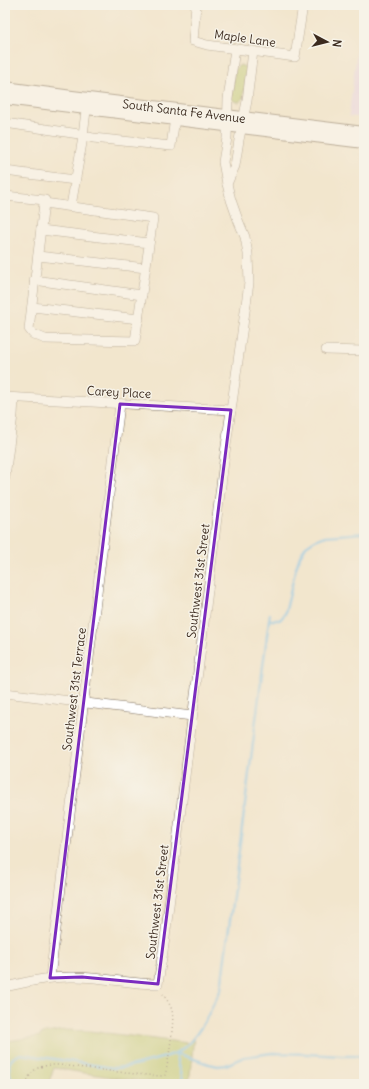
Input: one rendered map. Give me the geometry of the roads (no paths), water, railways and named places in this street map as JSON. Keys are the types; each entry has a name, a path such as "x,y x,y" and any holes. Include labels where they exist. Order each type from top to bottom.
{"main road":[{"name":"South Santa Fe Avenue","path":"5,88 175,118 228,120"},
{"name":"South Santa Fe Avenue","path":"5,98 87,103 228,120 364,142"},
{"name":"South Santa Fe Avenue","path":"243,122 364,133"}],"street":[{"name":"Maple Lane","path":"196,5 192,41 235,49 295,57 303,5"},
{"name":"Southwest 31st Street","path":"50,978 82,977 142,984 158,984 231,410 245,318 250,273 245,237 227,184 223,162 228,120 228,99 235,49"},
{"path":"227,184 235,166 247,101 253,51"},
{"path":"71,206 87,103"},
{"path":"5,123 83,135 93,138 171,146 175,118"},
{"path":"5,171 75,180"},
{"path":"5,196 45,200 44,202 153,218 135,341 45,339 33,334 29,329 44,202"},
{"path":"41,230 149,243"},
{"path":"38,256 146,268"},
{"path":"34,281 142,295"},
{"path":"32,307 138,319"},
{"path":"326,350 364,351"},
{"path":"5,477 13,415 9,397"},
{"name":"Carey Place","path":"9,397 231,410"},
{"name":"Southwest 31st Terrace","path":"50,978 120,404"},
{"path":"5,693 192,716"},
{"path":"5,987 50,978"}],"waterway":[{"path":"270,614 269,620 280,620 285,614 296,568 300,556 306,546 325,536 364,533"},
{"path":"12,1084 9,1070 10,1062 15,1056 21,1054 114,1068 128,1067 175,1053 188,1044 200,1030 221,989 269,620"},
{"path":"176,1053 218,1066 226,1065 244,1057 272,1053 364,1056"},
{"path":"176,1053 184,1084"}]}
